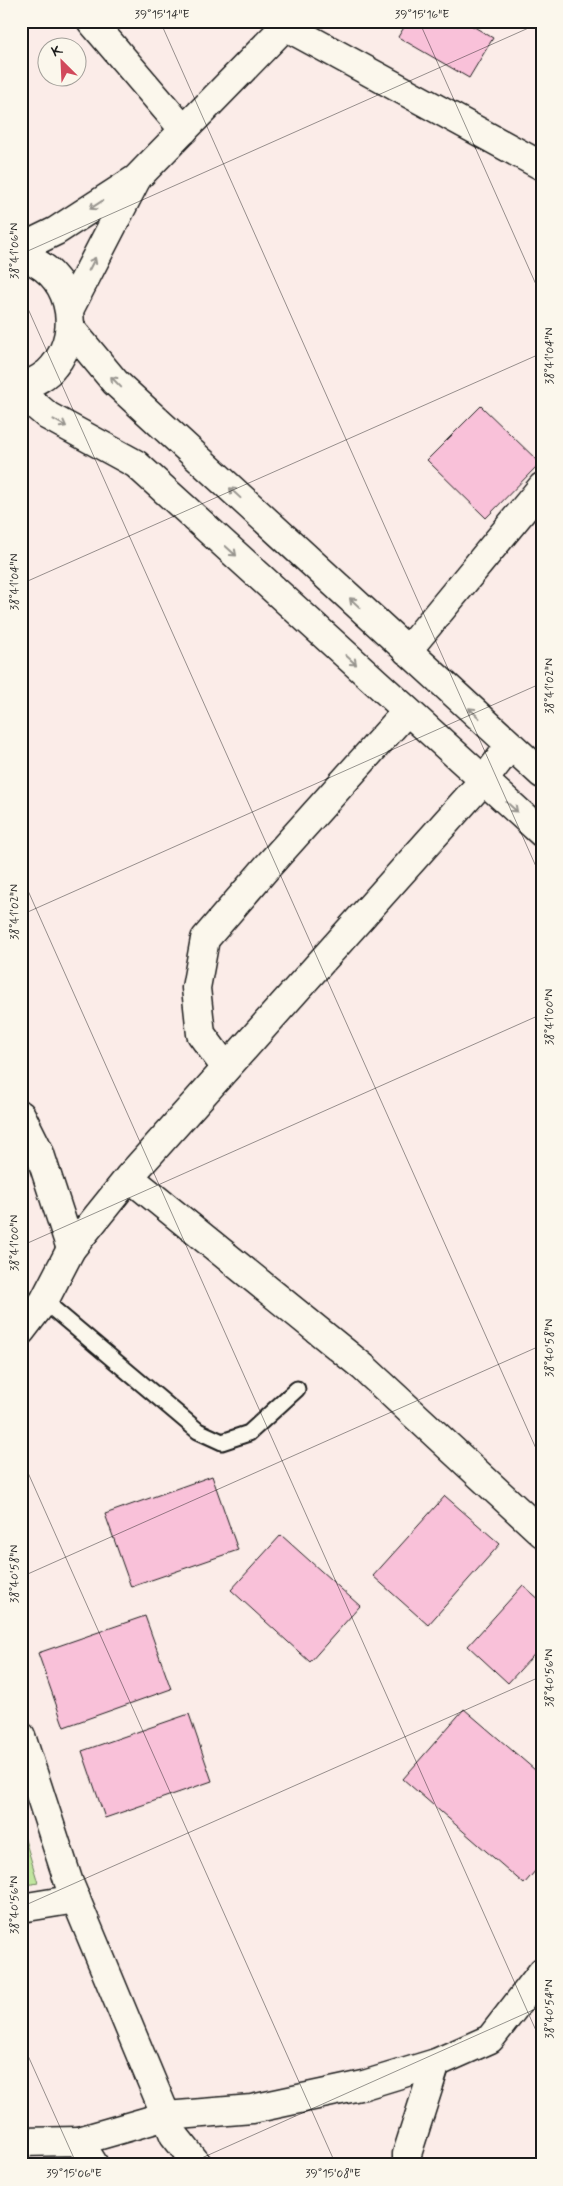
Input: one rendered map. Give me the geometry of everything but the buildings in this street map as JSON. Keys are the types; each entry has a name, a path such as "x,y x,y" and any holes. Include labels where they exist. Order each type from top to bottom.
{"street":[{"path":"91,21 184,130"},
{"path":"21,248 56,231 136,179 282,26 542,166"},
{"path":"21,387 36,381 53,368 65,350 70,319 136,179"},
{"path":"21,257 29,259 48,271 62,287 70,319 115,382 542,774"},
{"path":"21,393 48,416 136,464 542,833"},
{"path":"407,651 542,487"},
{"path":"226,1068 201,1034 196,988 205,938 407,710"},
{"path":"21,1331 44,1301 70,1249 129,1177 483,780 510,746"},
{"path":"21,1115 30,1153 70,1249"},
{"path":"129,1177 363,1367 542,1533"},
{"path":"21,1736 76,1899 174,2136 198,2165"},
{"path":"21,1908 76,1899"},
{"path":"21,2142 79,2140 166,2116 252,2109 364,2085 436,2064 490,2039 542,1972"},
{"path":"407,2165 407,2154 436,2064"},
{"path":"79,2140 94,2165"}],"lane":[{"path":"44,1301 198,1431 222,1442 249,1433 297,1389"}],"green space":[{"path":"21,1826 38,1883 21,1886"}]}
